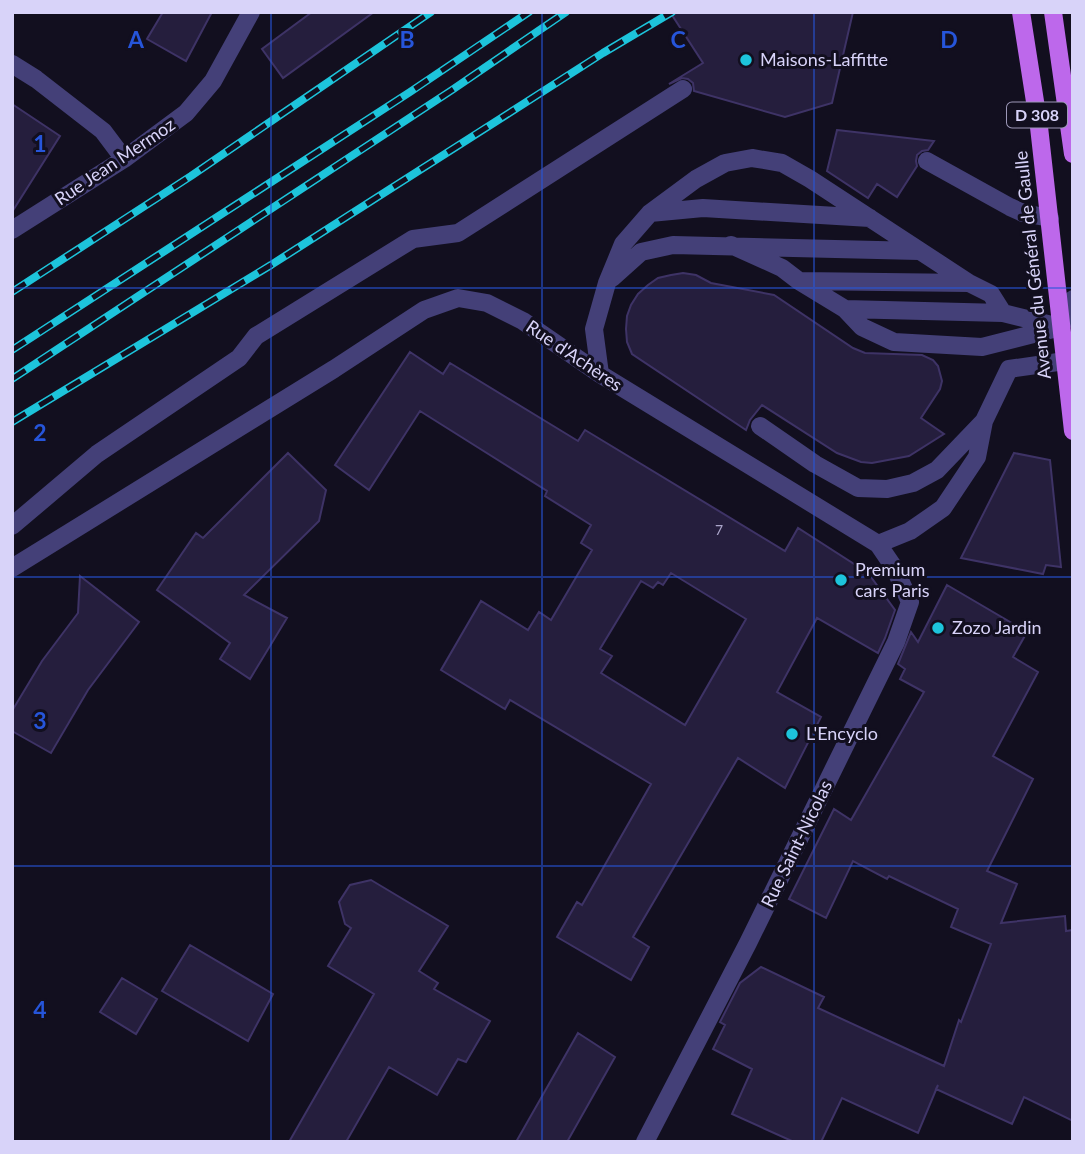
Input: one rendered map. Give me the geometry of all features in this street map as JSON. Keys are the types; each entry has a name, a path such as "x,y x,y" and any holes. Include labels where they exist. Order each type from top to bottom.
{"main road":[{"name":"Avenue du Général de Gaulle","path":"1021,12 1038,115 1061,327 1069,363 1073,431"},
{"name":"D 308","path":"1053,12 1073,154"}],"street":[{"name":"Rue Jean Mermoz","path":"12,230 124,159 186,113 213,81 251,12"},
{"path":"12,64 36,79 103,131 124,159"},
{"path":"12,526 97,454 239,358 256,336 413,239 458,233 682,89"},
{"path":"600,374 594,328 607,283 623,244 650,212 696,179 725,163 752,158 782,163 810,179 969,283 991,294 1003,313"},
{"path":"927,161 1010,207 1023,213 1050,218"},
{"path":"650,212 703,208 871,218"},
{"path":"607,283 641,252 673,245 920,251"},
{"path":"732,246 782,268 845,309 862,327 894,342 982,347 1061,327"},
{"path":"799,281 969,283"},
{"name":"Rue d'Achères","path":"12,568 334,369 424,310 458,299 487,303 523,321 600,374 878,544"},
{"path":"1061,327 1073,299"},
{"path":"845,309 1003,313 1061,327"},
{"path":"878,544 910,531 943,509 977,457 984,421 1009,369 1069,363"},
{"path":"760,426 815,464 858,488 887,489 913,483 937,470 984,421"},
{"name":"Rue Saint-Nicolas","path":"645,1142 748,943 896,642 911,602 895,569 878,544"}],"building":[{"path":"163,12 212,12 186,61 147,39"},
{"path":"312,12 374,12 283,78 262,49"},
{"name":"Maisons-Laffitte","path":"670,12 853,12 832,103 785,117 694,91 693,83 688,79 682,78 669,84 703,63"},
{"path":"12,104 60,136 12,212"},
{"path":"837,130 934,141 928,150 917,155 917,166 897,197 877,184 868,198 827,171"},
{"path":"683,273 696,275 711,283 774,295 853,348 865,353 922,355 933,360 938,366 942,381 940,389 921,418 944,434 909,456 872,463 837,453 762,405 746,430 632,354 627,342 627,316 638,294 658,278"},
{"path":"410,352 443,374 450,363 578,441 585,430 785,551 798,528 868,573 895,610 878,653 817,618 777,692 821,717 785,788 738,758 633,937 649,947 631,980 557,937 577,902 582,905 651,784 510,700 505,709 441,670 481,601 528,630 539,612 551,620 592,550 581,543 591,525 545,496 547,491 420,411 369,490 335,465","holes":["671,573 746,619 685,725 601,673 612,656 600,649 641,581 653,588 658,582 663,585"]},
{"path":"288,453 326,490 319,521 244,595 287,618 250,679 220,659 230,643 157,590 196,533 203,538"},
{"path":"1014,453 1050,460 1061,567 1046,565 1043,574 961,558"},
{"path":"80,576 139,622 88,690 51,753 12,731 12,711 42,661 78,613"},
{"path":"947,585 1027,632 1013,657 1038,672 993,756 1033,779 987,871 1017,884 1001,923 1065,916 1066,931 1073,930 1073,1121 1024,1097 1012,1124 936,1089 918,1133 842,1098 821,1142 794,1142 732,1114 752,1069 713,1049 725,1025 720,1022 740,983 761,967 824,997 818,1008 944,1066 959,1020 961,1022 991,944 951,927 958,909 889,876 887,879 853,861 826,918 789,899 834,809 851,820 924,692 900,679 905,669 898,664 911,632 918,642"},
{"path":"371,880 448,926 419,971 438,983 434,989 490,1021 466,1062 458,1059 437,1095 389,1067 346,1142 289,1142 374,994 328,966 351,928 345,924 339,902 350,885"},
{"path":"190,945 273,994 248,1041 162,991"},
{"path":"122,978 157,999 136,1034 100,1012"},
{"path":"578,1033 615,1057 567,1142 516,1142"}],"railway":[{"path":"12,292 191,176 431,12"},
{"path":"12,350 529,12"},
{"path":"12,379 566,12"},
{"path":"12,422 271,265 603,53 672,12"}],"place":[{"name":"Maisons-Laffitte","path":"746,60"},
{"name":"Premium cars Paris","path":"841,580"},
{"name":"Zozo Jardin","path":"938,628"},
{"name":"L'Encyclo","path":"792,734"}]}
